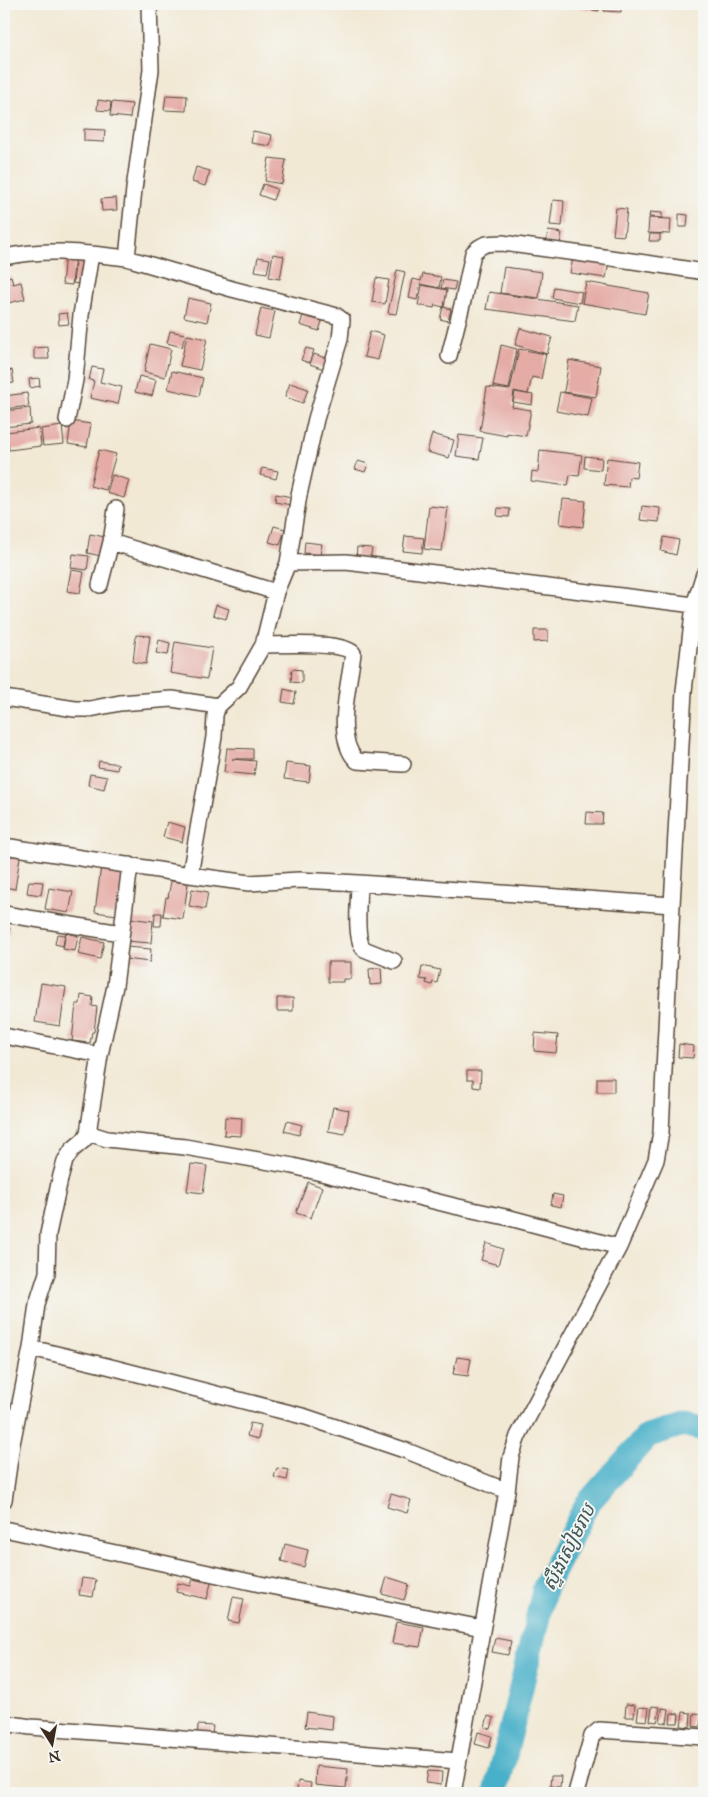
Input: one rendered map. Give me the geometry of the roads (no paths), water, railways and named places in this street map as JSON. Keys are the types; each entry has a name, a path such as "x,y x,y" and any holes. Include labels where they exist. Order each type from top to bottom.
{"street":[{"path":"127,258 134,189 151,70 149,4"},
{"path":"449,356 473,253 485,244 502,243 610,259 639,261 704,272"},
{"path":"4,257 64,251 127,258 232,289 337,316 342,320 340,339 316,419 299,496 288,563 276,592 264,645 239,687 218,706 215,715 214,737 190,876"},
{"path":"67,420 75,380 81,315 91,254"},
{"path":"100,585 111,542 116,509"},
{"path":"111,542 276,592"},
{"path":"288,563 346,562 694,605"},
{"path":"453,1793 507,1491 511,1457 518,1436 619,1246 656,1160 662,1132 684,691 694,605 704,574"},
{"path":"264,645 312,644 349,649 353,653 344,733 350,754 357,761 403,764"},
{"path":"4,698 75,709 90,709 120,703 172,698 218,706"},
{"path":"4,846 190,876 249,883 299,880 359,883 672,905"},
{"path":"4,1500 37,1304 47,1274 48,1234 60,1179 65,1161 88,1133 100,1055 115,986 130,865"},
{"path":"359,883 358,933 361,946 394,961"},
{"path":"4,914 121,933"},
{"path":"4,1036 100,1055"},
{"path":"88,1133 107,1139 185,1146 293,1166 619,1246"},
{"path":"31,1348 133,1372 306,1417 407,1451 507,1491"},
{"path":"4,1529 260,1584 482,1628"},
{"path":"4,1723 31,1727 458,1761"},
{"path":"576,1793 592,1736 599,1730 704,1737"}],"waterway":[{"name":"ស្ទឹងសៀមរាប","path":"496,1793 545,1587 587,1504 647,1436 683,1424 704,1429"}]}
